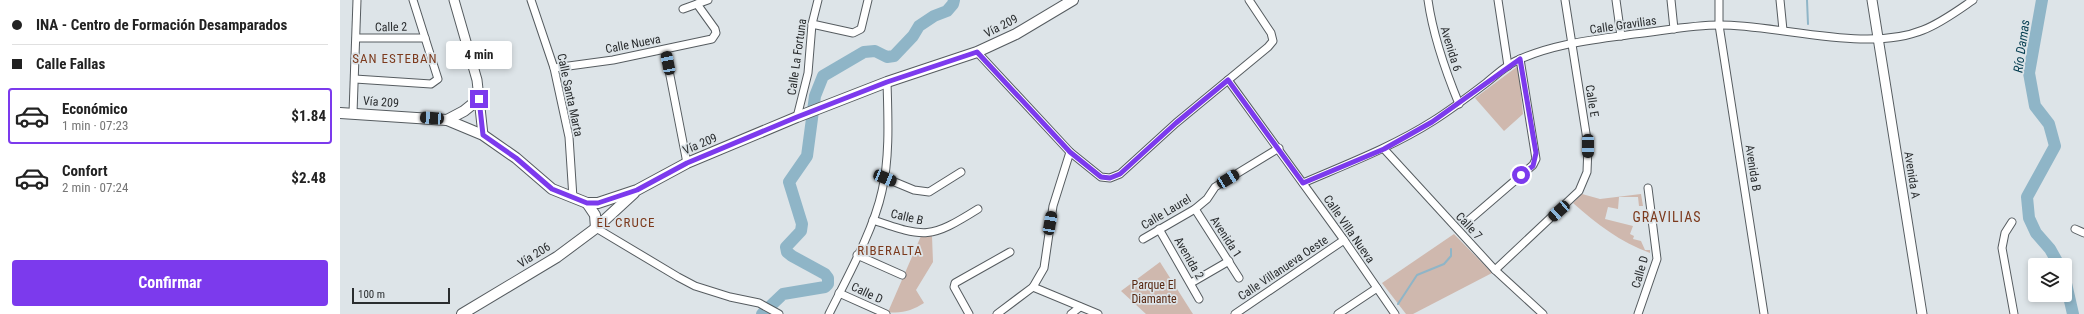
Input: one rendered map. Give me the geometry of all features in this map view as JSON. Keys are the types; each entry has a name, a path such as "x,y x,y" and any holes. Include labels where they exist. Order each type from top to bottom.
{"main road":[{"name":"Vía 209","path":"340,113 447,120 483,135 516,158 552,189 587,203 598,203 637,190 687,163 822,107 887,82 977,52 1016,34 1067,2"},
{"path":"447,120 464,111 479,99"},
{"name":"Vía 206","path":"462,314 557,257 596,228 637,190"},
{"path":"587,203 595,215 596,228"},
{"path":"596,228 601,216 598,203"}],"street":[{"path":"353,113 357,38 357,0"},
{"path":"355,79 431,84 435,82 438,75 413,0"},
{"path":"454,0 460,28 471,56 477,80 483,135"},
{"name":"Calle Santa Marta","path":"532,0 554,68 569,137 573,198"},
{"path":"683,9 708,0"},
{"name":"Calle La Fortuna","path":"800,116 808,74 812,24 818,0"},
{"path":"812,24 853,33 857,32 861,30 868,0"},
{"path":"977,52 1070,152 1101,177 1110,178 1120,174 1176,123 1268,47 1273,41 1271,33 1249,0"},
{"name":"Avenida 6","path":"1428,0 1434,35 1459,104"},
{"path":"1498,0 1508,66"},
{"path":"1565,0 1572,43"},
{"path":"1616,0 1620,36"},
{"path":"1671,0 1674,29"},
{"path":"1719,0 1719,25"},
{"path":"1780,0 1782,30"},
{"name":"Avenida A","path":"1872,0 1922,314"},
{"name":"Calle Gravilias","path":"1303,183 1384,149 1432,122 1459,104 1508,66 1546,48 1620,36 1719,25 1782,30 1830,37 1878,39 1896,38 1922,31 1943,20 1972,0"},
{"name":"Calle Nueva","path":"554,68 613,60 712,39 714,37 715,29 697,4"},
{"name":"Avenida B","path":"1719,25 1764,314"},
{"name":"Calle 2","path":"357,38 425,38"},
{"name":"Calle E","path":"1495,270 1579,191 1587,172 1588,146 1572,43"},
{"path":"665,50 687,163"},
{"path":"1468,221 1533,166 1536,159 1520,59"},
{"name":"Calle Villa Nueva","path":"1228,80 1344,240 1395,314"},
{"path":"829,314 873,220 885,178 888,109 887,82"},
{"name":"Calle Laurel","path":"1143,239 1195,209 1207,199 1215,187 1278,148"},
{"name":"Calle 7","path":"1384,149 1495,270 1543,314"},
{"path":"997,314 1034,287 1044,268 1053,206 1070,152"},
{"path":"885,178 914,190 929,192 961,172"},
{"name":"Calle D","path":"1638,314 1657,259 1648,188"},
{"name":"Calle B","path":"873,220 908,231 933,233 953,225 978,209"},
{"name":"Avenida 1","path":"1195,209 1239,278"},
{"path":"2012,222 2005,233 2002,248 2014,314"},
{"path":"596,228 695,286 730,297 759,303 778,313"},
{"name":"Avenida 2","path":"1159,229 1200,299"},
{"path":"2075,229 2084,233"},
{"name":"Calle Villanueva Oeste","path":"1235,314 1344,240"},
{"path":"969,314 954,287 955,283 1010,252"},
{"path":"857,255 902,275"},
{"path":"1192,283 1229,261"},
{"path":"1034,287 1098,314"},
{"path":"1338,314 1377,288"},
{"name":"Calle D","path":"840,293 886,314"},
{"path":"1071,314 1080,307"}],"green space":[{"path":"1518,66 1523,114 1504,131 1475,98"},
{"path":"1582,194 1600,199 1641,194 1643,206 1639,206 1638,197 1619,197 1618,209 1608,207 1605,219 1633,226 1630,234 1634,236 1633,239 1641,241 1645,250 1650,250 1650,253 1629,244 1609,232 1573,203"},
{"path":"1454,234 1492,273 1413,314 1406,314 1382,283"},
{"path":"921,236 932,236 933,262 916,290 924,303 907,311 888,312"},
{"name":"Parque El Diamante","path":"1160,262 1193,314 1146,314 1121,291"}],"waterway":[{"path":"762,314 783,294 825,287 828,284 828,278 825,274 792,256 787,252 786,247 801,231 802,224 789,182 807,156 815,96 823,76 864,52 875,51 887,57 894,56 913,36 919,26 934,16 947,11 953,4 954,0"},
{"path":"1807,0 1808,24"},
{"name":"Río Damas","path":"2042,0 2029,73 2035,106 2049,124 2055,146 2027,197 2029,218 2036,233 2050,249 2055,258"},
{"path":"1398,304 1417,275 1444,264 1451,256 1451,249"},
{"name":"Río Damas","path":"2070,302 2073,314"}],"district":[{"name":"SAN ESTEBAN","path":"395,58"},
{"name":"GRAVILIAS","path":"1667,217"},
{"name":"EL CRUCE","path":"626,222"},
{"name":"RIBERALTA","path":"890,250"}],"route":[{"path":"479,99 483,135 516,158 552,189 587,203 598,203 637,190 687,163 797,117 887,82 977,52 1070,152 1101,177 1110,178 1120,174 1176,123 1228,80 1303,183 1384,149 1432,122 1459,104 1514,61 1520,59 1536,153 1536,159 1533,166 1521,175"}]}
